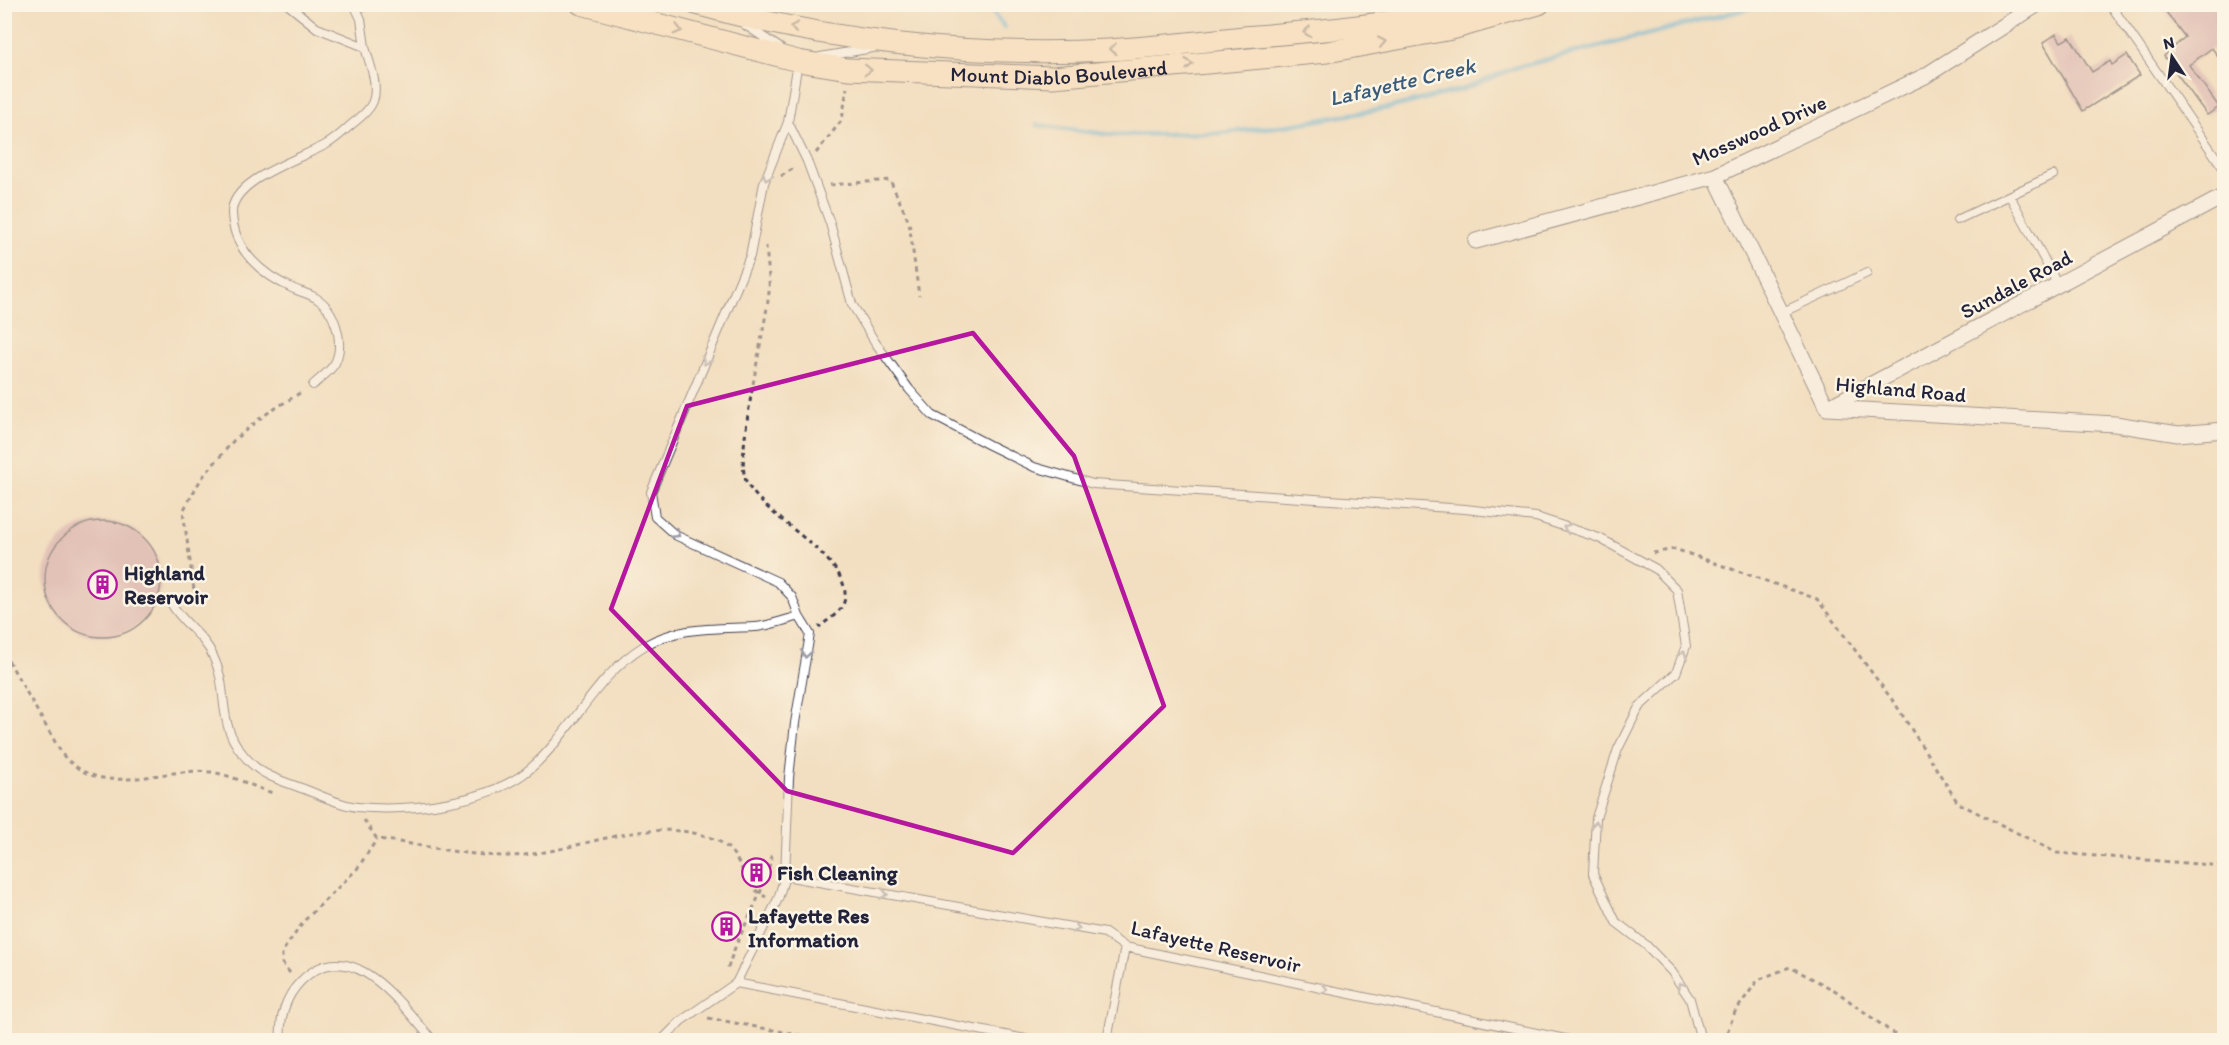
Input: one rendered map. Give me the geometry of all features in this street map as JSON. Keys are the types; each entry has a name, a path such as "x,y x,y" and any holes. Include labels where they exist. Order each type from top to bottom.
{"main road":[{"name":"Mount Diablo Boulevard","path":"581,4 798,61 848,69 1053,76 1327,52 1452,29 1539,4"},
{"name":"Mount Diablo Boulevard","path":"696,4 846,38 990,50 1108,50 1323,30 1442,12 1468,4"}],"street":[{"name":"Mosswood Drive","path":"1476,241 1715,176 1924,76 2038,4"},
{"name":"Highland Road","path":"1715,176 1827,408 2121,425 2178,434 2224,430"},
{"name":"Sundale Road","path":"1827,408 2224,196"}],"lane":[{"path":"287,4 317,28 365,47"},
{"path":"313,385 336,360 338,338 333,316 316,298 292,289 262,271 237,240 231,209 237,196 249,184 273,169 329,143 364,115 374,101 374,86 361,20 354,4"},
{"path":"2110,4 2224,169"},
{"path":"726,12 798,61 904,43"},
{"path":"662,1041 681,1021 736,983 778,899 785,876 789,778 810,634 799,616 792,597 778,582 675,535 655,517 651,492 750,256 764,183 788,122 798,61"},
{"path":"788,122 830,223 852,304 875,342 909,389 932,415 1034,467 1093,484 1465,509 1536,517 1599,538 1656,569 1677,590 1686,646 1676,673 1639,707 1618,749 1596,818 1593,874 1616,922 1646,945 1672,972 1690,999 1701,1041"},
{"path":"1957,220 2053,176"},
{"path":"2010,196 2058,285"},
{"path":"1781,313 1867,273"},
{"path":"172,606 208,646 215,658 228,730 254,766 292,784 355,807 404,807 454,801 500,788 530,769 618,664 646,645 674,633 703,628 757,627 799,616"},
{"name":"Lafayette Reservoir","path":"785,876 1105,933 1125,947 1570,1041"},
{"path":"1107,1041 1125,947"},
{"path":"281,1041 282,1014 295,987 305,977 329,965 354,967 380,981 432,1041"},
{"path":"736,983 1031,1041"}],"path":[{"path":"816,186 890,180 909,222 919,296"},
{"path":"172,606 191,602 194,590 183,511 201,479 234,440 263,416 313,385"},
{"path":"1633,557 1675,549 1817,599 1896,705 1958,803 2057,853 2224,866"},
{"path":"295,987 292,975 282,963 282,952 305,920 357,869 377,839"},
{"path":"1724,1041 1735,1012 1758,980 1790,967 1836,991 1902,1041"}],"highlighted area":[{"path":"973,333 1074,456 1164,706 1013,853 787,791 611,609 687,406"}],"building":[{"path":"2160,4 2216,4 2224,16 2224,65 2212,48 2189,65 2219,107 2207,115 2164,56 2185,37"},
{"path":"2056,34 2061,42 2070,37 2092,72 2110,61 2112,65 2127,55 2140,75 2083,111 2043,43"},
{"name":"Highland Reservoir","path":"103,521 125,525 144,538 157,557 161,579 157,601 144,620 125,633 103,637 81,633 62,620 49,601 45,579 49,557 62,538 81,525"}],"waterway":[{"name":"Lafayette Creek","path":"987,4 1004,27"},
{"name":"Lafayette Creek","path":"1037,125 1112,135 1221,133 1290,125 1388,108 1464,89 1514,68 1766,4"}],"place":[{"name":"Highland Reservoir","path":"103,584"},
{"name":"Fish Cleaning","path":"756,872"},
{"name":"Lafayette Res Information","path":"727,927"}]}
